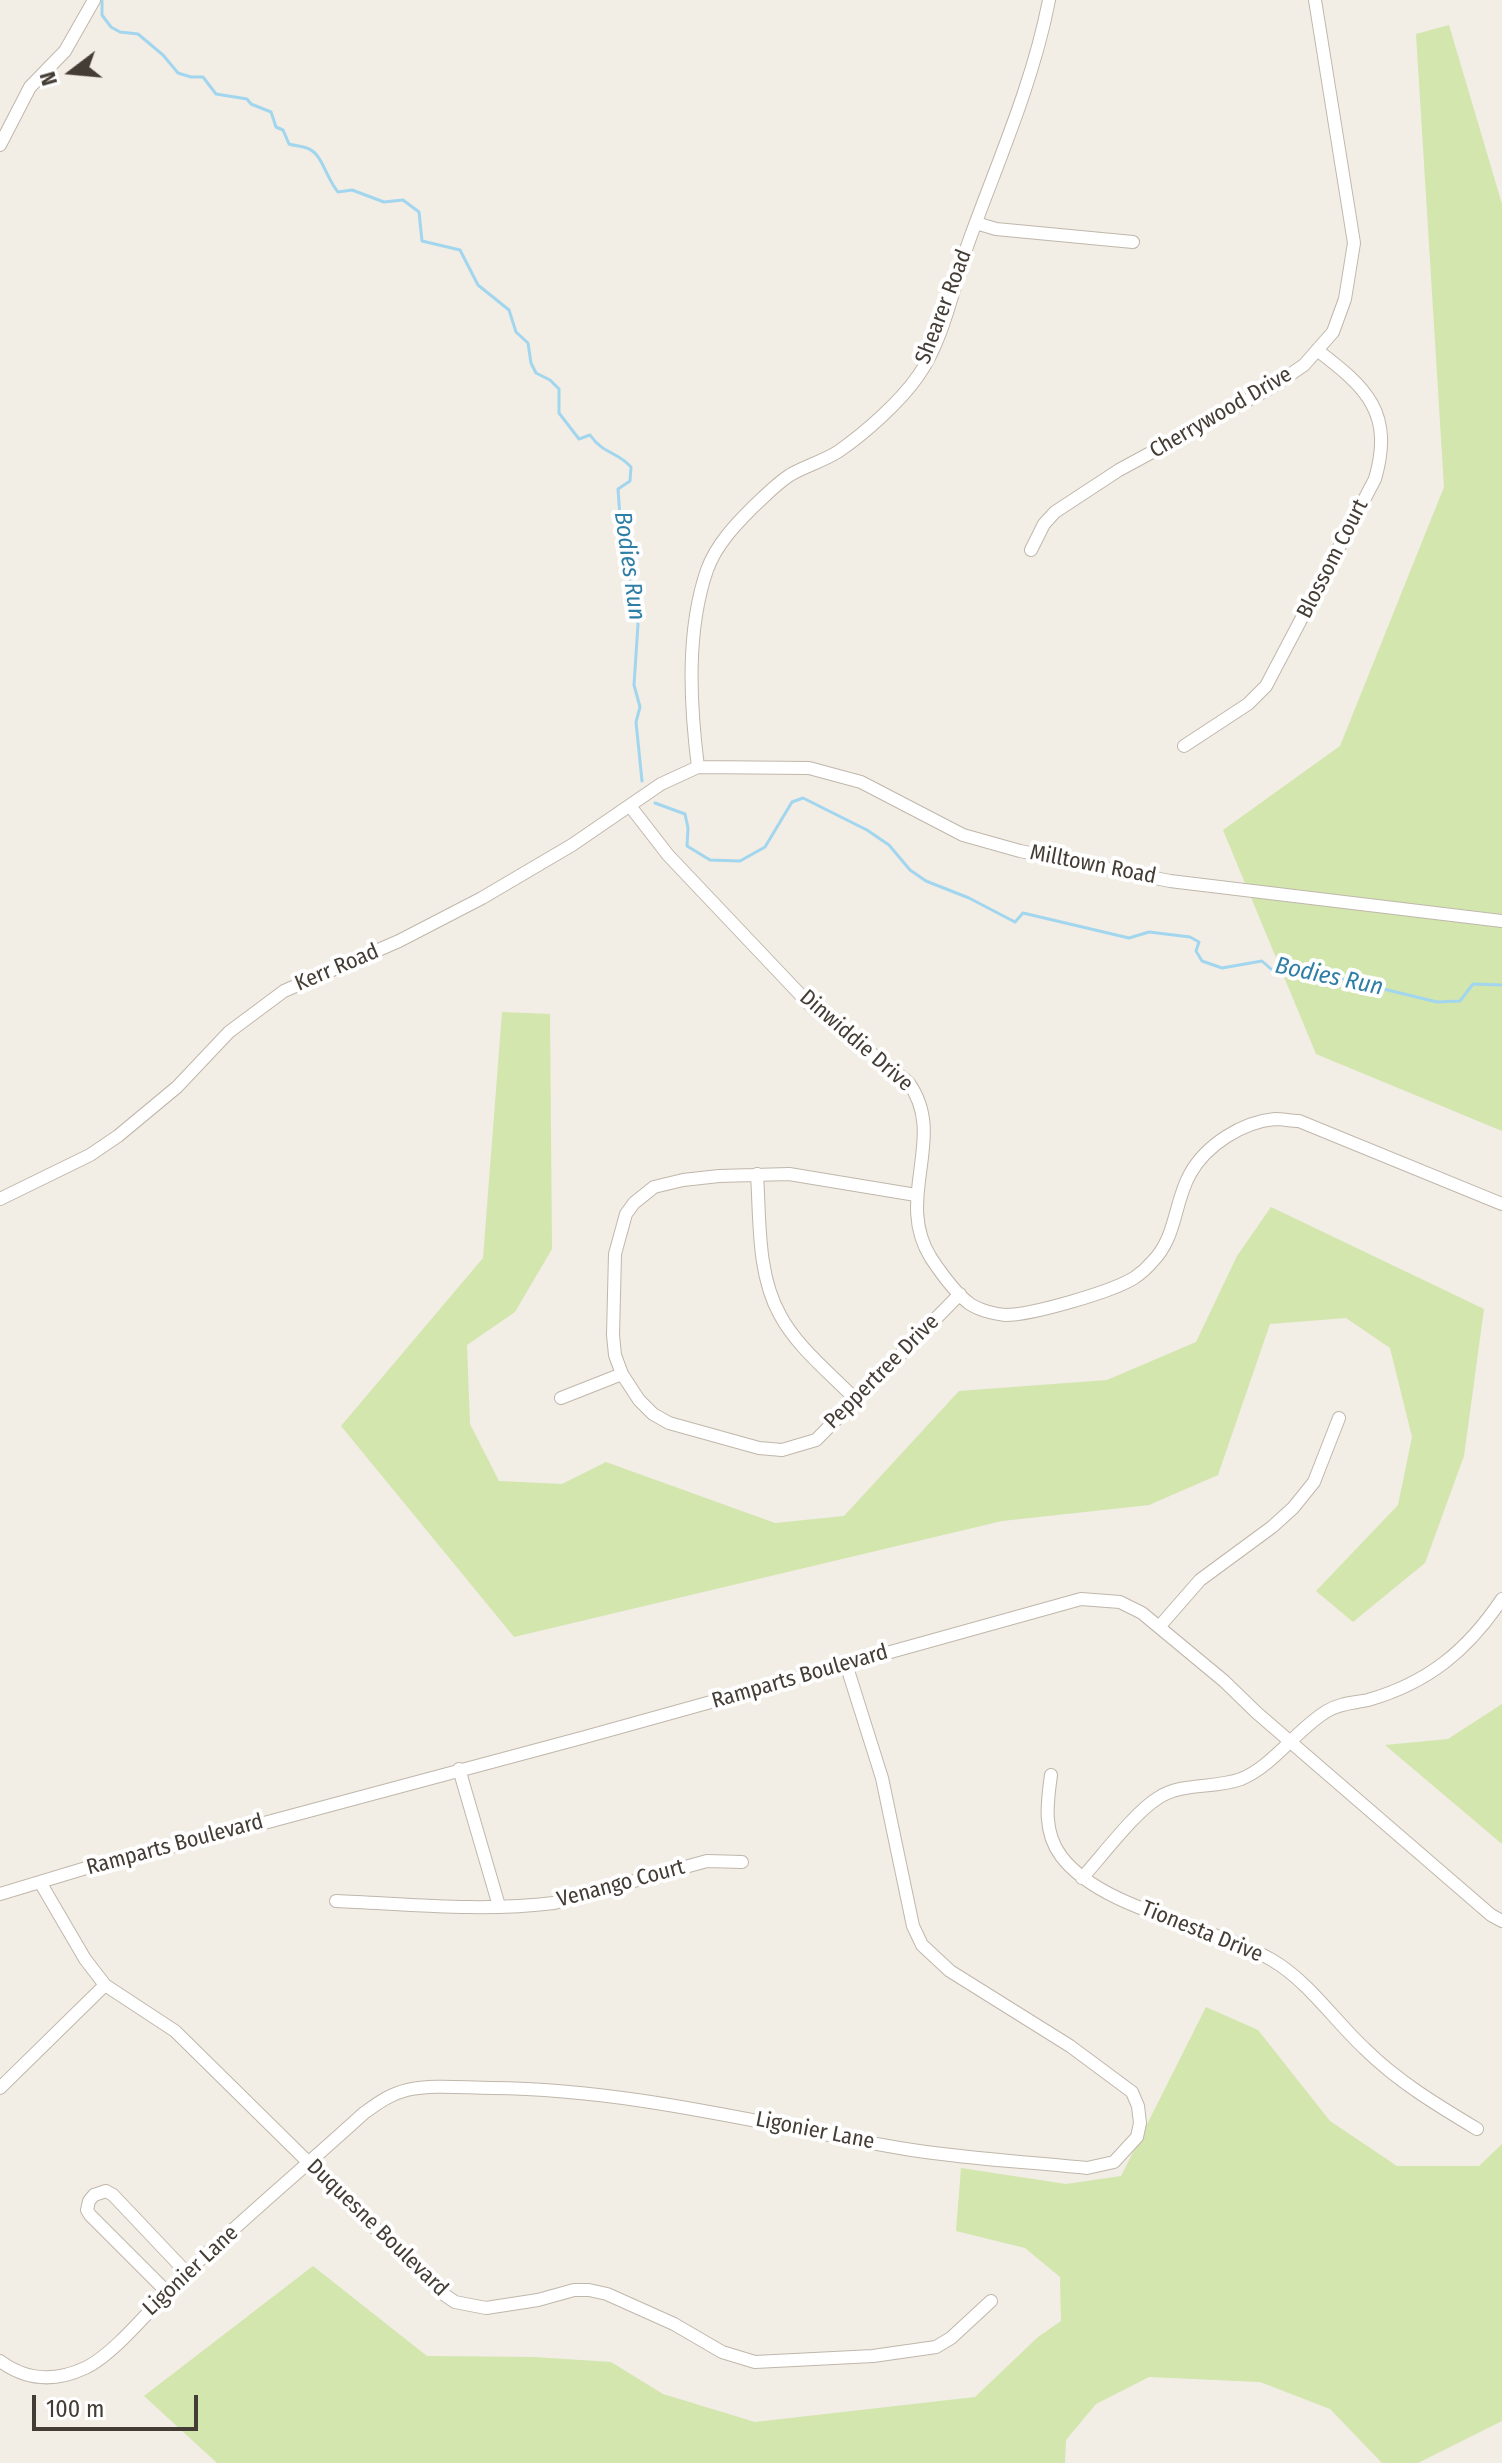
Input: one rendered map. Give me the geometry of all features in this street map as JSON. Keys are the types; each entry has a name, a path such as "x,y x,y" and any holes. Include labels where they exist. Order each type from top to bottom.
{"street":[{"path":"0,145 30,87 65,51 94,0"},
{"name":"Shearer Road","path":"698,767 690,675 700,600 708,568 735,525 770,491 789,476 837,452 896,401 918,375 933,349 976,223 1007,145 1043,31 1049,0"},
{"name":"Cherrywood Drive","path":"1031,550 1044,524 1055,512 1119,470 1272,387 1304,365 1333,332 1345,299 1354,243 1315,0"},
{"path":"976,223 996,229 1133,242"},
{"name":"Blossom Court","path":"1184,746 1248,704 1266,686 1375,479 1382,454 1377,417 1356,379 1317,350"},
{"name":"Kerr Road","path":"0,1199 90,1155 118,1136 177,1087 244,1019 284,991 399,941 482,898 572,845 661,784 698,767"},
{"name":"Milltown Road","path":"698,767 809,768 861,782 963,835 1020,851 1170,881 1502,921"},
{"name":"Dinwiddie Drive","path":"630,806 668,855 812,1007 908,1082 917,1094 925,1121 916,1195 918,1223 930,1256 971,1305 1004,1315 1029,1312 1113,1288 1135,1278 1155,1260 1170,1237 1190,1174 1209,1151 1227,1135 1275,1119 1299,1121 1502,1204"},
{"path":"757,1174 768,1287 780,1316 797,1339 855,1399"},
{"name":"Peppertree Drive","path":"916,1195 789,1174 683,1180 654,1187 626,1214 615,1254 613,1335 615,1355 622,1374 639,1400 653,1414 669,1423 759,1448 782,1450 816,1440 960,1294"},
{"path":"561,1398 622,1374"},
{"path":"1159,1627 1200,1580 1293,1508 1314,1482 1339,1418"},
{"name":"Ramparts Boulevard","path":"0,1894 106,1862 585,1737 1081,1599 1120,1602 1142,1613 1491,1915 1502,1921"},
{"path":"1082,1878 1145,1807 1159,1797 1176,1790 1237,1780 1251,1774 1329,1709 1369,1699 1434,1671 1482,1629 1502,1599"},
{"name":"Ligonier Lane","path":"0,2361 14,2371 50,2379 89,2367 106,2354 186,2272 383,2099 421,2088 520,2088 638,2100 696,2108 915,2150 1087,2168 1114,2162 1137,2137 1140,2123 1132,2092 1070,2046 950,1971 922,1945 913,1926 882,1778 846,1664"},
{"path":"459,1769 499,1906"},
{"name":"Tionesta Drive","path":"1051,1775 1046,1813 1055,1845 1082,1878 1105,1893 1272,1960 1292,1975 1365,2050 1411,2088 1477,2129"},
{"name":"Venango Court","path":"336,1901 439,1908 554,1903 707,1861 742,1862"},
{"name":"Duquesne Boulevard","path":"40,1882 85,1959 105,1985 175,2031 439,2291 455,2302 500,2307 574,2290 589,2290 607,2294 674,2324 734,2357 755,2362 873,2356 936,2347 951,2338 991,2301"},
{"path":"0,2088 105,1985"},
{"path":"167,2292 90,2215 87,2206 94,2195 106,2191 113,2195 186,2272"}],"green space":[{"path":"1449,25 1502,204 1502,1131 1316,1054 1223,830 1340,746 1444,487 1416,34"},
{"path":"502,1012 550,1014 552,1249 515,1312 467,1345 470,1424 499,1481 562,1484 606,1462 775,1523 844,1516 959,1391 1107,1380 1196,1342 1237,1256 1271,1207 1484,1309 1464,1456 1425,1563 1353,1622 1316,1591 1398,1505 1412,1437 1390,1348 1346,1318 1270,1324 1218,1475 1149,1505 1002,1521 514,1637 341,1426 483,1258"},
{"path":"1502,1704 1502,1844 1385,1745 1448,1739"},
{"path":"1206,2007 1258,2030 1330,2121 1397,2166 1479,2166 1502,2144 1502,2421 1418,2463 1382,2463 1330,2409 1260,2382 1149,2377 1096,2404 1066,2440 1065,2463 217,2463 144,2396 313,2266 427,2356 534,2357 611,2362 663,2394 755,2422 975,2397 1038,2337 1061,2321 1060,2277 1025,2248 956,2231 961,2168 1066,2184 1121,2176"}],"waterway":[{"name":"Bodies Run","path":"102,0 102,15 111,27 120,32 138,34 163,55 178,73 203,77 216,94 247,99 251,104 271,112 276,127 283,130 289,144 314,152 338,192 352,190 384,202 403,200 419,212 422,241 460,250 478,285 509,310 516,332 528,343 536,373 559,389 559,413 579,439 590,435 600,446 631,467 630,481 618,489 620,517 628,531 630,590 638,624 634,685 640,707 636,722 642,781"},
{"name":"Bodies Run","path":"655,803 685,814 687,846 710,860 740,861 765,847 792,802 803,798 867,830 889,845 910,870 926,881 969,898 1015,922 1023,913 1129,938 1149,932 1190,937 1199,942 1196,951 1202,961 1222,968 1262,961 1271,969 1326,975 1437,1002 1460,1001 1473,984 1502,985"}]}
